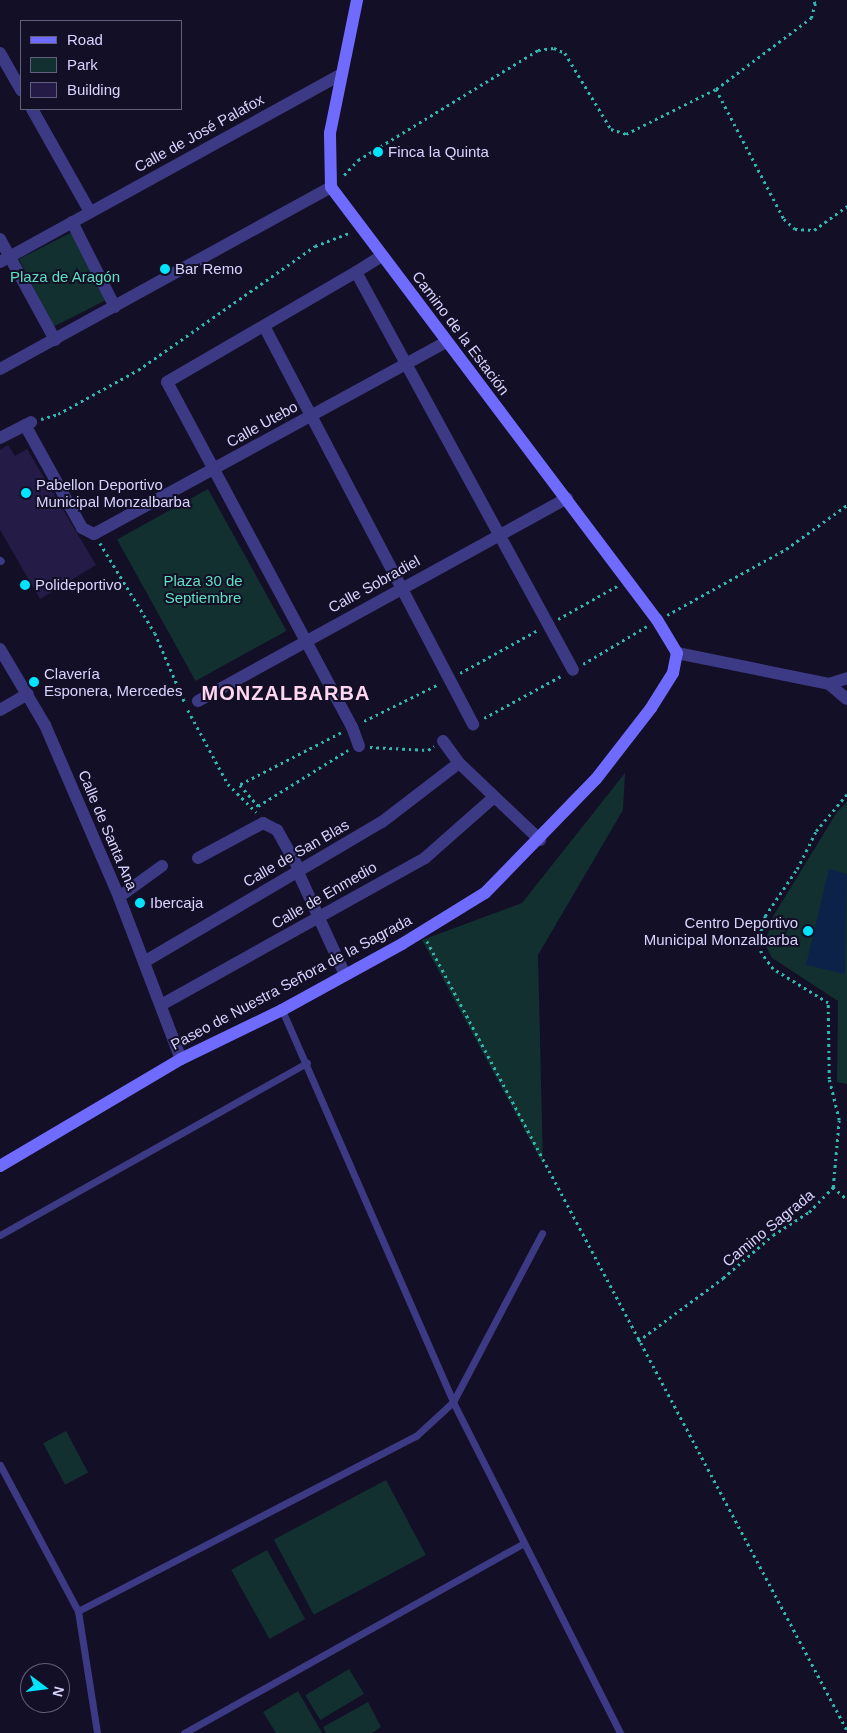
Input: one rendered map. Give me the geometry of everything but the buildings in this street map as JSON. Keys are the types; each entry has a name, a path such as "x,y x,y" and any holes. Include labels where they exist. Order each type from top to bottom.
{"street":[{"path":"0,369 331,187 330,133 358,0"},
{"path":"0,53 20,88"},
{"name":"Calle de José Palafox","path":"72,222 342,74"},
{"path":"33,110 90,212"},
{"name":"Camino de la Estación","path":"331,187 446,342 628,580 657,620 676,653"},
{"path":"7,259 72,222 115,307"},
{"path":"0,239 7,259 55,340"},
{"path":"359,746 352,727 167,382 382,256"},
{"path":"356,272 572,670"},
{"path":"264,326 473,724"},
{"name":"Calle Utebo","path":"94,534 446,342"},
{"path":"0,438 28,423 82,528 94,534"},
{"name":"Calle Sobradiel","path":"198,701 499,533 567,498"},
{"name":"Calle de Santa Ana","path":"0,649 28,694 119,897 181,1059"},
{"path":"676,653 829,684 847,699"},
{"name":"Paseo de Nuestra Señora de la Sagrada","path":"0,1166 181,1059 282,1010 420,933 485,893 540,840 596,779 651,708 673,673 676,653"},
{"path":"829,684 847,678"},
{"path":"0,710 28,694"},
{"path":"442,741 458,763 492,798 540,840"},
{"name":"Calle de San Blas","path":"144,962 298,869 382,822 458,763"},
{"name":"Calle de Enmedio","path":"161,1005 319,919 378,882 425,858 492,798"},
{"path":"198,858 264,823 277,830 298,869 345,975"},
{"path":"119,897 162,866"}],"lane":[{"path":"282,1010 307,1063 453,1402 620,1733"},
{"path":"0,1235 307,1063"},
{"path":"78,1611 416,1436 453,1402 542,1233"},
{"path":"0,1466 78,1611 97,1733"},
{"path":"184,1733 524,1543"}],"path":[{"path":"331,187 358,160 538,50 554,48 565,53 611,129 626,134 716,89 811,18 815,4 813,0"},
{"path":"716,89 784,219 795,230 814,230 847,206"},
{"path":"28,423 58,414 138,370 315,246 336,236 363,230"},
{"path":"473,724 786,549 847,505"},
{"path":"94,534 154,632 186,706 228,784 253,807"},
{"path":"442,741 428,750 359,746 258,806 240,785 448,679 628,580"},
{"path":"186,706 198,701"},
{"name":"Camino Sagrada","path":"638,1341 723,1278 773,1235 808,1212 833,1187 839,1120 829,1079 828,1003 773,969 760,953 759,937 765,916 797,868 816,831 847,794"},
{"path":"420,933 434,950 543,1164 847,1730"},
{"path":"833,1187 847,1199"}],"green space":[{"name":"Plaza de Aragón","path":"76,230 111,298 53,327 19,259"},
{"name":"Plaza 30 de Septiembre","path":"208,489 287,631 196,681 117,539"},
{"path":"625,773 623,810 538,955 543,1164 422,940 522,903"},
{"name":"Centro Deportivo Municipal Monzalbarba","path":"847,802 847,1084 837,1082 838,1001 772,958 765,944 772,918 837,812"},
{"path":"66,1431 88,1472 65,1485 43,1443"},
{"path":"386,1480 426,1555 314,1615 274,1540"},
{"path":"267,1550 305,1619 269,1639 231,1570"},
{"path":"349,1669 364,1694 320,1720 305,1695"},
{"path":"298,1691 322,1733 276,1733 263,1712"},
{"path":"368,1702 381,1727 372,1733 326,1733 323,1727"}],"water":[{"path":"829,869 847,874 845,974 806,965"}],"place":[{"name":"Finca la Quinta","path":"378,152"},
{"name":"Bar Remo","path":"165,269"},
{"name":"Pabellon Deportivo Municipal Monzalbarba","path":"26,493"},
{"name":"Polideportivo","path":"25,585"},
{"name":"Clavería Esponera, Mercedes","path":"34,682"},
{"name":"Ibercaja","path":"140,903"},
{"name":"Centro Deportivo Municipal Monzalbarba","path":"808,931"}],"district":[{"name":"MONZALBARBA","path":"286,693"}]}
